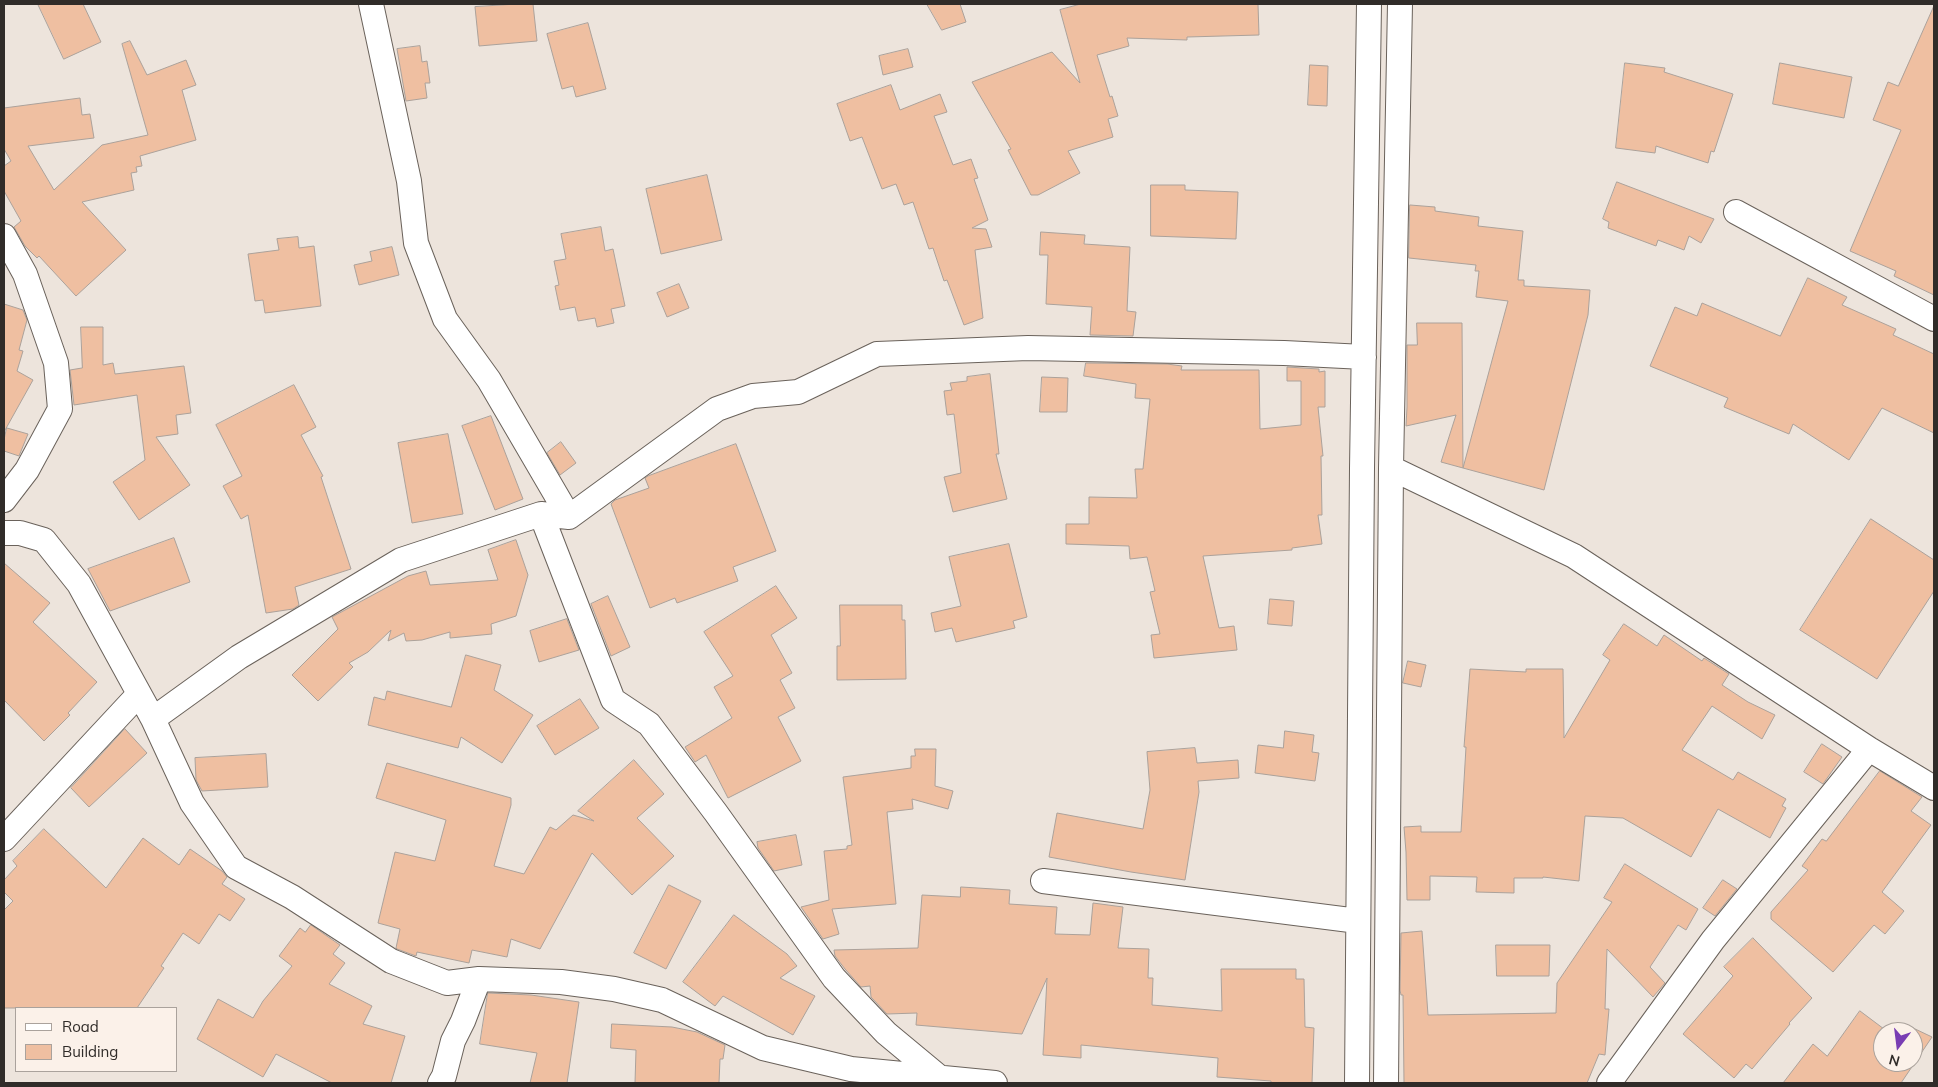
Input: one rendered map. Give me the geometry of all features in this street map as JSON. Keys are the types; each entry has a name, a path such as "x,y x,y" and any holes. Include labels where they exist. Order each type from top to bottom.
{"street":[{"path":"371,4 409,181 416,243 446,319 489,380 569,517"},
{"path":"1357,1083 1369,4"},
{"path":"1386,1083 1391,468 1400,4"},
{"path":"1736,212 1934,319"},
{"path":"4,236 25,274 56,363 60,408 27,470 4,500"},
{"path":"153,719 239,657 401,560 540,514 569,517 717,409 753,396 798,392 877,354 1028,348 1284,353 1364,357"},
{"path":"1391,468 1574,556 1869,750 1934,788"},
{"path":"540,514 613,700 649,724 716,813 834,978 886,1033 939,1077"},
{"path":"4,533 20,533 44,540 78,584 153,719 192,803 236,867 292,897 391,961 447,983 478,978 560,982 614,988 662,1000 762,1048 851,1069 995,1083"},
{"path":"4,839 139,694"},
{"path":"1609,1083 1713,940 1869,750"},
{"path":"1043,881 1358,921"},
{"path":"440,1083 444,1076 453,1041 463,1021 478,978"}],"building":[{"path":"38,4 83,4 101,42 64,59"},
{"path":"533,4 537,41 479,46 475,7"},
{"path":"927,4 960,4 966,22 942,30"},
{"path":"1081,4 1258,4 1259,35 1187,37 1187,40 1127,38 1129,46 1097,55 1118,116 1108,119 1113,137 1068,151 1080,173 1038,195 1031,195 1008,150 1011,149 972,82 1052,52 1080,83 1060,10"},
{"path":"1934,6 1934,295 1894,276 1896,271 1850,251 1901,130 1873,120 1888,82 1898,86"},
{"path":"588,23 606,89 576,97 573,86 562,89 547,34"},
{"path":"130,41 147,75 186,60 196,85 182,90 196,140 140,156 142,166 136,167 137,172 131,173 134,190 82,202 126,250 76,296 39,256 37,258 25,246 14,227 21,221 4,191 4,166 11,161 4,149 4,108 80,98 82,115 90,114 94,138 28,146 54,190 102,145 148,135 122,44"},
{"path":"420,46 422,62 427,61 430,83 425,83 427,98 406,101 397,49"},
{"path":"908,49 913,67 883,75 879,56"},
{"path":"1625,63 1665,68 1664,72 1733,94 1714,152 1711,151 1708,163 1656,146 1655,153 1616,148"},
{"path":"1780,63 1852,77 1844,118 1773,104"},
{"path":"1310,65 1328,66 1327,106 1308,105"},
{"path":"891,85 900,110 940,94 947,112 934,116 953,165 971,159 978,178 974,179 988,220 972,228 986,229 992,247 975,250 983,318 964,325 947,280 944,281 933,248 929,249 913,202 904,205 896,184 882,189 862,137 850,141 837,104"},
{"path":"707,175 722,240 661,254 646,189"},
{"path":"1617,182 1714,219 1701,243 1689,236 1684,250 1658,240 1656,246 1608,228 1609,222 1603,219"},
{"path":"1151,185 1185,185 1185,190 1238,192 1236,239 1151,236"},
{"path":"1410,205 1435,207 1435,211 1479,217 1478,226 1523,231 1518,280 1524,280 1524,286 1590,290 1588,315 1544,490 1463,468 1508,301 1476,297 1479,271 1475,271 1476,265 1409,258"},
{"path":"601,227 605,251 613,249 625,306 611,309 614,323 597,327 595,318 578,321 575,307 560,310 555,286 559,285 554,261 566,259 561,234"},
{"path":"1041,232 1085,235 1084,244 1130,247 1127,311 1136,312 1133,336 1090,335 1092,307 1046,304 1048,255 1040,255"},
{"path":"298,237 299,248 314,246 321,306 265,313 263,300 255,301 248,254 279,250 277,239"},
{"path":"392,247 399,275 359,285 354,265 372,261 370,252"},
{"path":"1808,278 1847,297 1842,305 1896,329 1893,335 1934,354 1934,433 1882,408 1849,460 1793,424 1789,434 1724,407 1728,398 1650,366 1675,307 1697,316 1702,303 1780,336"},
{"path":"679,284 689,308 667,317 657,293"},
{"path":"4,304 23,310 27,320 19,350 23,351 17,371 33,380 4,432"},
{"path":"1417,323 1462,323 1463,468 1441,462 1456,415 1406,426 1407,345 1417,345"},
{"path":"81,327 103,327 103,365 113,363 115,374 184,366 191,413 176,415 178,434 156,437 190,485 139,520 113,482 145,460 137,395 74,405 70,370 82,368"},
{"path":"1086,363 1167,364 1182,366 1181,370 1259,370 1260,429 1301,425 1301,381 1287,381 1287,367 1319,369 1319,372 1325,371 1325,407 1318,407 1323,456 1321,456 1322,515 1318,515 1322,544 1292,548 1292,550 1203,556 1219,628 1234,626 1237,650 1154,658 1151,635 1160,634 1150,592 1155,591 1147,557 1130,559 1129,546 1066,544 1066,524 1089,524 1089,497 1137,498 1135,469 1143,469 1150,399 1135,398 1136,384 1084,376"},
{"path":"990,374 999,454 996,454 1007,499 953,512 944,477 961,473 954,414 947,415 944,391 952,390 950,383 967,381 967,377"},
{"path":"1042,377 1068,378 1067,412 1040,412"},
{"path":"294,385 316,427 301,435 323,476 321,477 351,569 295,587 299,605 293,609 266,613 248,515 241,519 223,486 242,476 216,425"},
{"path":"491,416 523,499 495,510 462,426"},
{"path":"7,428 28,434 19,456 4,451"},
{"path":"448,434 463,514 412,523 398,443"},
{"path":"561,442 576,463 560,475 547,453"},
{"path":"736,444 776,551 733,567 738,581 677,603 675,598 650,608 611,504 615,500 649,488 645,478 648,476"},
{"path":"1871,519 1934,560 1934,591 1877,679 1800,630"},
{"path":"174,538 190,582 110,611 88,569"},
{"path":"516,540 528,575 516,616 491,624 492,634 450,638 450,632 422,640 406,641 404,633 388,641 391,630 368,652 349,663 353,667 318,701 292,675 338,629 332,617 408,576 426,571 430,585 498,580 488,550"},
{"path":"1009,544 1027,617 1013,621 1015,628 956,642 952,628 935,632 931,613 961,606 949,557"},
{"path":"4,563 50,603 33,622 97,682 68,713 70,715 44,741 4,700"},
{"path":"776,586 797,618 771,635 792,673 780,680 795,708 778,717 801,761 728,798 706,755 695,762 685,747 732,718 714,687 733,676 704,632"},
{"path":"608,596 630,647 611,656 591,604"},
{"path":"1270,599 1294,601 1292,626 1268,624"},
{"path":"840,605 902,605 902,620 905,620 906,679 837,680 837,646 840,646"},
{"path":"567,619 579,650 539,662 530,631"},
{"path":"1624,624 1657,646 1664,635 1702,661 1704,658 1729,674 1722,685 1748,702 1775,715 1762,739 1712,706 1682,750 1733,780 1738,772 1786,799 1782,806 1786,808 1770,838 1718,809 1691,857 1623,818 1585,816 1579,881 1543,877 1514,878 1514,893 1476,892 1477,877 1430,876 1430,900 1407,900 1404,827 1421,826 1421,832 1461,832 1466,747 1464,747 1470,669 1526,672 1526,669 1563,669 1564,738 1610,660 1603,655"},
{"path":"466,655 501,665 494,690 533,715 502,763 461,737 458,748 368,725 374,697 385,700 387,691 451,707"},
{"path":"1408,661 1426,665 1421,687 1403,683"},
{"path":"580,699 599,728 555,755 537,726"},
{"path":"125,729 147,753 89,807 71,788"},
{"path":"1285,731 1314,735 1312,752 1319,753 1315,781 1255,773 1258,745 1283,748"},
{"path":"1822,744 1842,757 1823,784 1804,772"},
{"path":"1195,748 1197,763 1238,760 1239,778 1198,781 1199,792 1185,880 1049,857 1057,813 1143,829 1150,790 1147,752"},
{"path":"915,749 936,749 935,786 953,791 948,809 912,799 913,809 887,812 896,904 832,909 839,934 823,939 801,907 829,900 824,851 847,849 847,846 852,845 843,777 911,768 911,756 915,756"},
{"path":"266,754 268,787 202,791 196,780 195,758"},
{"path":"634,760 664,794 637,818 674,856 632,895 592,853 540,949 511,939 507,957 472,950 469,963 417,952 416,956 397,949 400,929 378,923 395,852 435,861 446,820 376,798 387,763 511,798 511,805 494,866 524,874 550,827 556,830 573,815 594,821 578,811"},
{"path":"1880,771 1922,797 1911,811 1931,825 1882,892 1904,911 1885,934 1874,925 1833,972 1771,919 1771,912 1808,870 1802,866 1822,839 1826,841"},
{"path":"44,829 106,888 143,838 179,865 190,849 222,871 227,877 222,884 245,899 230,921 219,914 199,944 183,933 161,966 164,968 138,1007 4,1008 4,910 13,901 4,892 4,880 17,866 13,861"},
{"path":"796,835 802,865 774,871 758,848 757,842"},
{"path":"1625,864 1698,909 1686,930 1678,925 1650,967 1665,983 1653,997 1607,949 1605,1009 1609,1009 1605,1055 1599,1054 1587,1083 1404,1083 1403,995 1401,995 1400,990 1401,933 1422,931 1428,1015 1556,1013 1557,983 1612,902 1604,898"},
{"path":"1723,880 1737,889 1715,916 1703,908"},
{"path":"669,885 701,901 666,969 634,953"},
{"path":"961,887 1010,890 1009,904 1057,907 1055,934 1090,935 1093,903 1123,907 1118,948 1149,949 1148,978 1153,978 1152,1005 1222,1011 1221,969 1296,969 1296,979 1304,979 1305,1027 1314,1028 1312,1083 1271,1083 1271,1081 1217,1077 1218,1058 1081,1045 1081,1058 1043,1055 1047,978 1022,1034 916,1025 917,1013 887,1014 871,997 870,986 861,987 835,956 834,950 918,948 922,895 960,897"},
{"path":"734,915 787,954 797,966 780,978 815,996 793,1035 723,996 715,1006 683,982"},
{"path":"311,925 340,945 333,954 345,963 329,984 372,1006 363,1024 405,1036 391,1083 332,1083 276,1054 263,1077 197,1039 218,999 253,1018 263,1001 292,966 279,956 300,928 305,932"},
{"path":"1753,938 1812,998 1752,1069 1746,1064 1734,1078 1683,1034 1733,976 1724,967"},
{"path":"1496,945 1550,945 1549,976 1497,976"},
{"path":"488,993 531,995 579,1002 567,1083 530,1083 537,1053 480,1044"},
{"path":"1860,1011 1875,1022 1873,1022 1873,1072 1908,1072 1901,1083 1783,1083 1813,1044 1827,1056"},
{"path":"612,1024 672,1027 697,1032 725,1045 723,1059 720,1059 719,1083 635,1083 636,1050 611,1048"},
{"path":"1923,1033 1932,1037 1923,1050"}]}
